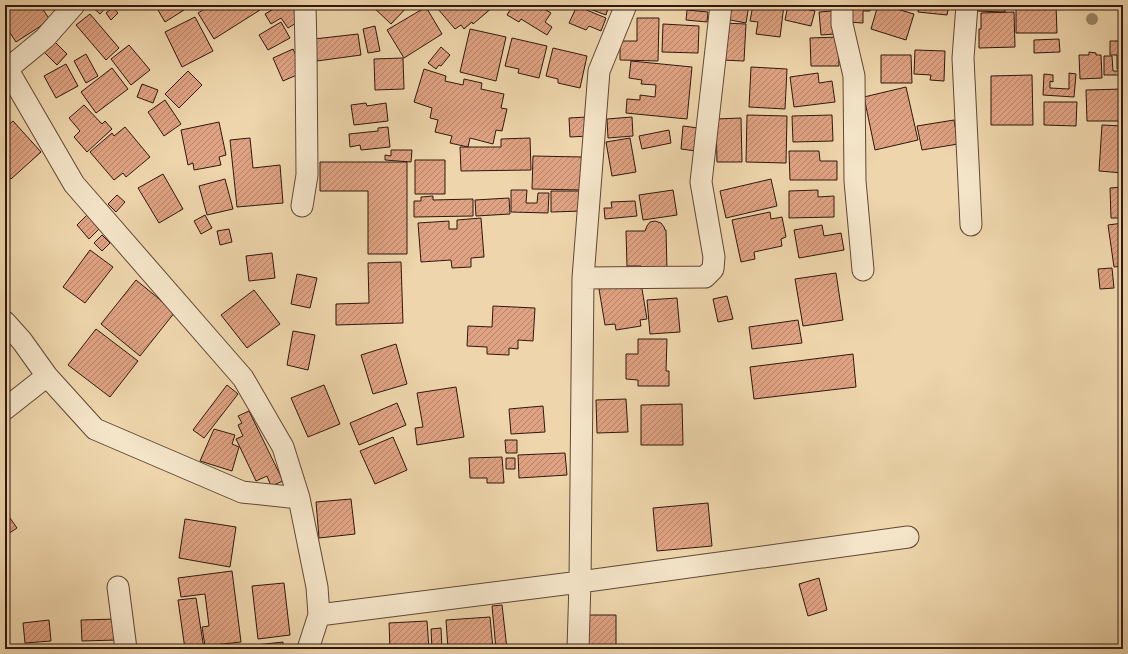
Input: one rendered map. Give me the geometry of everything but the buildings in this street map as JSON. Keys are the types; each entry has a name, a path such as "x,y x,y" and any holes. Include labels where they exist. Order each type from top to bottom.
{"street":[{"path":"74,5 45,38 6,68 74,184 243,378 283,447 299,498 317,587 319,615 308,649"},
{"path":"302,206 307,175 305,5"},
{"path":"578,649 583,278 599,71 626,5"},
{"path":"583,278 705,277 713,269 714,257 701,182 721,5"},
{"path":"842,5 842,24 854,76 855,181 863,270"},
{"path":"967,5 963,58 972,225"},
{"path":"5,322 22,341 47,376 95,429 242,492 299,498"},
{"path":"5,409 47,376"},
{"path":"319,615 580,582 908,537"},
{"path":"118,587 126,649"}]}
